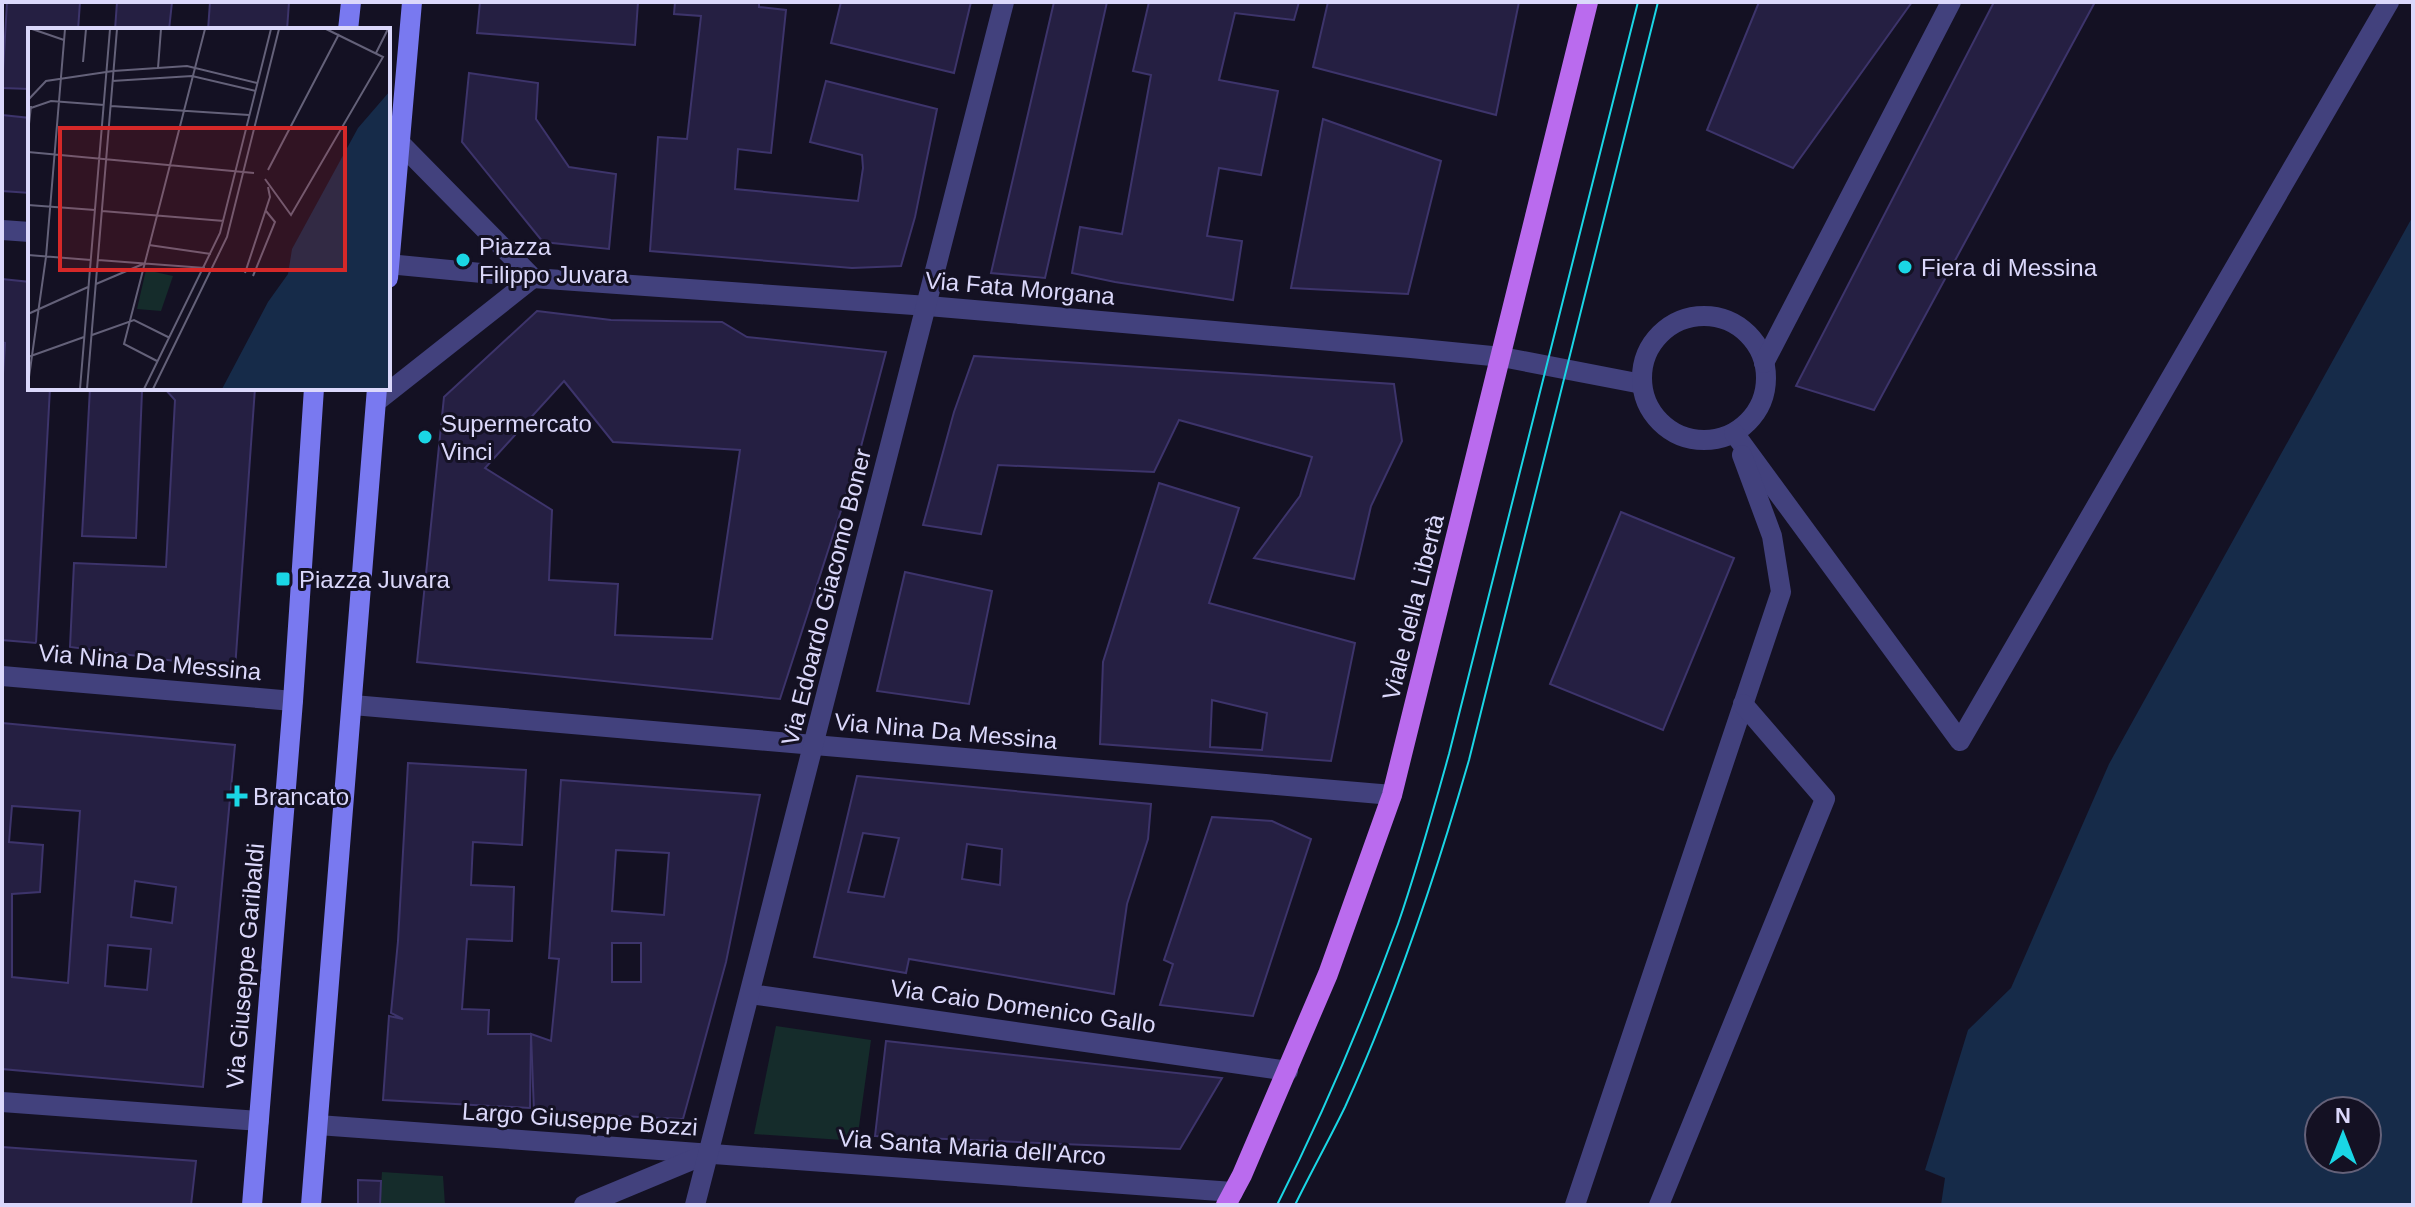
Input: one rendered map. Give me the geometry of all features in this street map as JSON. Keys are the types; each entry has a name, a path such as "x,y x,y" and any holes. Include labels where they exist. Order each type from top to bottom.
{"main road":[{"path":"348,28 351,2"},
{"path":"390,249 412,2"},
{"name":"Viale della Libertà","path":"1230,1199 1328,974 1392,795 1588,2"},
{"name":"Via Giuseppe Garibaldi","path":"252,1205 293,701 312,391"},
{"path":"311,1205 377,395"}],"street":[{"name":"Via Edoardo Giacomo Boner","path":"695,1205 1004,2"},
{"path":"1764,363 1951,2"},
{"path":"1734,433 1960,741 2389,2"},
{"path":"390,385 533,278 401,144"},
{"path":"2,230 28,232"},
{"name":"Via Fata Morgana","path":"390,268 928,306 1502,357 1642,384"},
{"path":"1704,316 1724,320 1742,329 1756,344 1764,363 1767,384 1761,403 1750,420 1734,433 1714,440 1694,440 1675,433 1659,420 1648,404 1642,384 1644,364 1652,345 1665,330 1684,320 1704,316"},
{"path":"1575,1205 1781,592 1772,536 1734,433"},
{"name":"Via Nina Da Messina","path":"2,676 293,701"},
{"path":"1659,1205 1825,799 1743,704"},
{"name":"Via Nina Da Messina","path":"353,705 1392,795"},
{"name":"Via Caio Domenico Gallo","path":"750,994 1288,1071"},
{"path":"2,1102 259,1121"},
{"name":"Largo Giuseppe Bozzi","path":"318,1125 708,1154"},
{"name":"Largo Giuseppe Bozzi","path":"584,1205 708,1154"},
{"name":"Via Santa Maria dell'Arco","path":"708,1154 1230,1199"}],"green space":[{"path":"776,1026 871,1040 857,1141 754,1134"},
{"path":"382,1172 443,1176 445,1205 380,1205"}],"water":[{"path":"2413,216 2413,1205 1941,1205 1945,1178 1925,1170 1968,1030 2011,988 2109,764"}],"building":[{"path":"7,2 80,2 78,28 28,28 28,89 2,88"},
{"path":"117,2 172,2 169,28 115,28"},
{"path":"210,2 289,2 287,28 208,28"},
{"path":"480,2 638,2 635,45 477,33"},
{"path":"675,2 759,2 759,7 786,10 771,153 738,149 735,189 858,201 862,155 810,142 826,81 937,109 915,217 901,266 852,268 650,251 658,137 687,139 701,16 674,14"},
{"path":"841,2 971,2 954,73 831,43"},
{"path":"1054,2 1107,2 1045,278 991,273"},
{"path":"1149,2 1299,2 1294,20 1235,13 1219,80 1278,91 1261,175 1219,168 1207,236 1242,241 1233,300 1072,273 1080,227 1122,234 1151,75 1133,71"},
{"path":"1328,2 1519,2 1496,115 1313,67"},
{"path":"1759,2 1912,2 1793,168 1707,130"},
{"path":"1994,2 2095,2 1874,410 1796,386"},
{"path":"469,73 538,83 536,119 569,167 616,174 609,249 543,242 462,142"},
{"path":"2,115 28,118 28,193 2,191"},
{"path":"1323,119 1441,161 1408,294 1291,288"},
{"path":"2,279 28,282 28,390 50,390 36,643 2,640 2,390 5,343 2,342"},
{"path":"537,311 611,320 722,322 747,337 886,352 858,458 780,699 417,662 444,397","holes":["564,381 613,442 740,450 712,639 615,635 618,584 549,580 552,510 485,468"]},
{"path":"974,356 1394,384 1402,441 1371,506 1354,579 1254,558 1300,496 1312,457 1179,420 1154,472 998,465 981,534 923,525 954,412"},
{"path":"90,390 141,390 136,538 82,536"},
{"path":"166,390 255,390 235,669 70,647 74,563 166,567 175,400"},
{"path":"1159,483 1239,508 1209,603 1355,643 1331,761 1100,744 1103,662","holes":["1212,700 1267,713 1262,750 1210,747"]},
{"path":"1621,512 1734,558 1663,730 1550,684"},
{"path":"905,572 992,591 969,704 877,691"},
{"path":"2,723 235,745 203,1087 2,1069","holes":["12,806 80,811 68,983 12,977 12,894 40,892 43,845 9,842","135,881 176,887 172,923 131,917","108,945 151,949 147,990 105,986"]},
{"path":"408,763 526,770 522,845 473,842 471,885 514,887 512,941 467,939 462,1009 489,1010 488,1034 531,1034 530,1108 383,1100 389,1016 403,1019 391,1013"},
{"path":"857,776 1151,804 1148,839 1127,904 1114,994 909,959 906,973 814,957","holes":["863,833 899,838 884,897 848,892","967,844 1002,849 1000,885 962,879"]},
{"path":"561,780 760,795 726,962 683,1119 534,1112 531,1034 551,1041 559,959 549,958","holes":["616,850 669,853 664,915 612,911","612,943 641,943 641,982 612,982"]},
{"path":"1212,817 1272,821 1311,839 1253,1016 1160,1005 1173,964 1164,960"},
{"path":"886,1041 1222,1078 1180,1149 875,1136"},
{"path":"2,1147 196,1161 191,1205 2,1205"},
{"path":"358,1180 381,1181 380,1205 358,1205"}],"tram line":[{"path":"1277,1205 1356,1031 1398,924 1418,861 1449,754 1638,2"},
{"path":"1295,1205 1345,1107 1381,1022 1456,804 1658,2"}],"place":[{"name":"Piazza Filippo Juvara","path":"463,260"},
{"name":"Fiera di Messina","path":"1905,267"},
{"name":"Supermercato Vinci","path":"425,437"},
{"name":"Piazza Juvara","path":"283,579"},
{"name":"Brancato","path":"237,796"}]}
